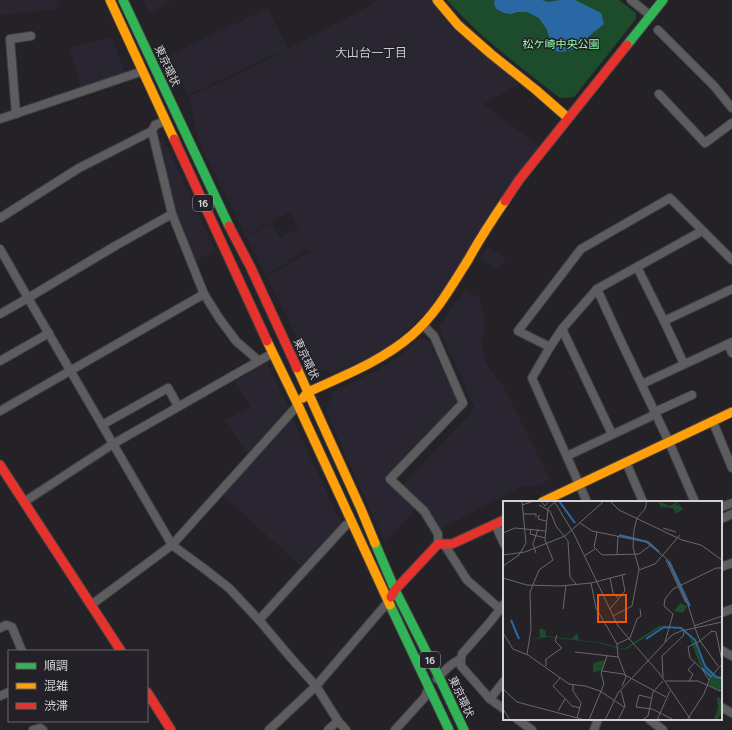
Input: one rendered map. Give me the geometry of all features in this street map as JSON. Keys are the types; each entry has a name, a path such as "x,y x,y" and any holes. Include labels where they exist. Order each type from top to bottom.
{"main road":[{"name":"16","path":"110,0 388,602 449,730"},
{"name":"東京環状","path":"123,0 228,224 251,268 361,509 395,590 464,730"},
{"path":"438,0 458,25 568,118"},
{"path":"298,405 308,392 358,370 387,353 423,325 453,286 498,209 519,180 663,0"},
{"path":"544,501 732,412"},
{"path":"0,466 120,650"},
{"path":"388,602 395,590 441,544 452,544 500,522"},
{"path":"148,694 171,730"}],"street":[{"path":"631,0 651,16"},
{"path":"658,30 714,86 732,108"},
{"path":"16,114 10,39 31,36"},
{"path":"0,119 143,71"},
{"path":"660,94 705,143 732,123"},
{"path":"0,218 79,168 152,131 155,125 165,121"},
{"path":"152,131 172,214 204,294 236,341 259,361"},
{"path":"550,347 518,331 581,250 670,198 732,260"},
{"path":"0,314 172,214"},
{"path":"587,501 532,378 562,329 597,289 702,231"},
{"path":"0,249 172,545 229,588 316,686 338,721 346,730"},
{"path":"637,267 684,364"},
{"path":"597,289 656,413 695,501"},
{"path":"664,321 732,289"},
{"path":"0,411 204,294"},
{"path":"423,325 434,336 463,403 390,479 424,511 438,534 441,544 467,580 503,607 462,654 461,659 461,666 490,699 503,708"},
{"path":"562,329 612,434"},
{"path":"0,362 48,333"},
{"path":"642,384 730,343 732,353"},
{"path":"24,502 113,444 273,353"},
{"path":"102,425 168,388 178,406"},
{"path":"567,456 692,395"},
{"path":"91,605 172,545 298,405"},
{"path":"712,422 732,468"},
{"path":"626,462 643,501"},
{"path":"722,507 732,502"},
{"path":"722,519 732,514"},
{"path":"259,620 346,525 352,522"},
{"path":"500,522 503,538"},
{"path":"722,567 732,563"},
{"path":"269,730 316,686 388,602"},
{"path":"722,613 732,609"},
{"path":"0,628 6,625 12,628 22,650"},
{"path":"722,651 732,656"},
{"path":"395,730 425,697 429,688 444,671 456,661 461,659"},
{"path":"490,699 503,682"},
{"path":"722,708 732,713"},
{"path":"519,720 530,725"},
{"path":"594,730 598,720"},
{"path":"328,730 338,721"},
{"path":"651,724 663,730"},
{"path":"33,730 40,728 43,730"}],"shaded area":[{"path":"0,0 56,0 58,9 0,15"},
{"path":"143,0 172,0 150,15"},
{"path":"380,0 431,0 450,24 519,84 483,104 539,146 442,292 425,314 401,336 383,349 333,373 311,366 267,277 310,251 289,212 246,236 198,140 189,96 244,72"},
{"path":"267,8 288,48 188,95 169,56"},
{"path":"112,37 125,74 81,89 70,48"},
{"path":"163,138 215,250 195,262 179,222 166,183 158,139"},
{"path":"272,223 280,238 297,229 309,249 265,275 247,237"},
{"path":"488,247 506,258 498,270 481,259"},
{"path":"465,290 479,297 484,315 485,331 482,340 485,362 503,386 550,480 538,485 523,486 440,529 424,507 402,486 475,408 441,334 440,325"},
{"path":"419,339 429,341 456,399 455,404 385,480 415,509 385,543 326,411 333,392 380,369 399,357"},
{"path":"267,363 290,410 247,454 226,420 251,407 235,381"},
{"path":"287,420 293,420 341,523 301,566 221,494"}],"green space":[{"name":"松ケ崎中央公園","path":"447,0 619,0 636,13 636,19 574,97 560,98 487,40"}],"water":[{"path":"495,0 542,0 548,2 575,0 601,13 604,24 572,50 562,52 556,51 551,43 547,30 539,18 527,12 517,12 511,14 504,13 496,9 494,3"}],"traffic: fast":[{"path":"123,0 229,226"},
{"path":"627,45 663,0"},
{"path":"375,543 395,590 464,730"},
{"path":"390,605 449,730"}],"traffic: slow":[{"path":"110,0 174,139"},
{"path":"437,0 458,25 568,118"},
{"path":"303,398 308,392 348,374 388,353 421,327 449,290 505,201"},
{"path":"267,341 390,605"},
{"path":"297,368 375,543"},
{"path":"544,501 732,412"}],"traffic: jam":[{"path":"505,201 519,180 627,45"},
{"path":"174,139 267,341"},
{"path":"229,226 251,268 297,368"},
{"path":"0,465 120,650"},
{"path":"391,597 395,590 438,544 452,544 503,520"},
{"path":"148,694 171,730"}],"district":[{"name":"大山台一丁目","path":"371,53"}]}
